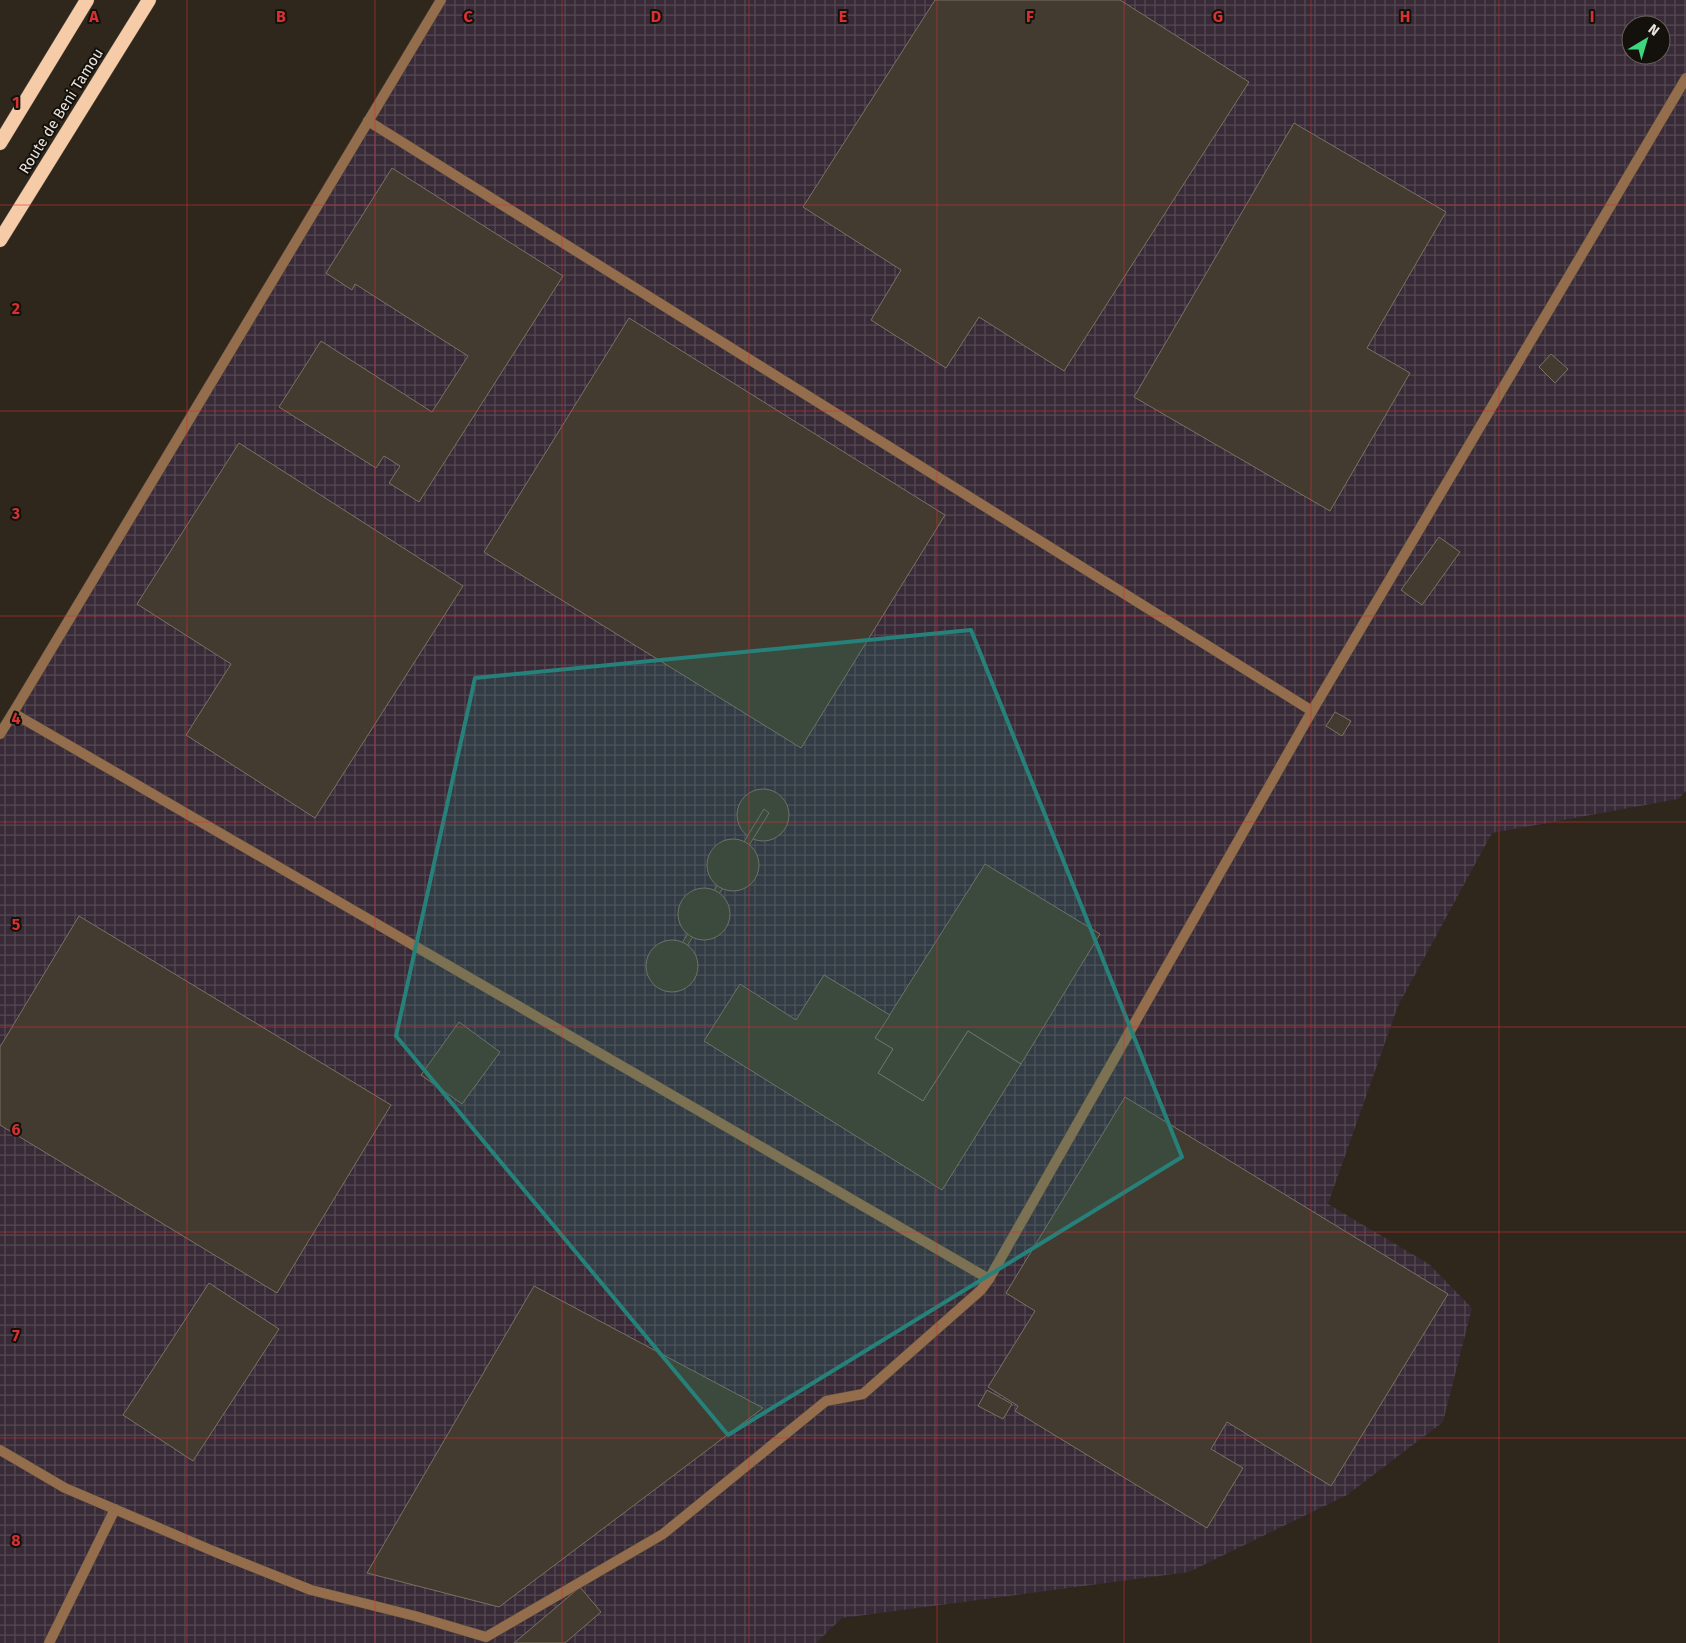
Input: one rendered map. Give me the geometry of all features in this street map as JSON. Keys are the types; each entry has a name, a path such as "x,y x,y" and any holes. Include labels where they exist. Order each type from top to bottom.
{"highway":[{"path":"0,143 87,0"},
{"name":"Route de Beni Tamou","path":"0,240 149,0"}],"lane":[{"path":"0,734 441,0"},
{"path":"0,1450 65,1488 213,1551 311,1590 415,1616 486,1638 663,1534 826,1401 863,1394 981,1290 989,1279 1312,711 1686,78"},
{"path":"368,121 1312,711"},
{"path":"13,713 989,1279"},
{"path":"49,1643 115,1509"}],"highlighted area":[{"path":"971,630 1182,1157 728,1435 396,1036 475,678"}],"shaded area":[{"path":"441,0 1686,0 1686,791 1678,799 1492,833 1398,1006 1328,1204 1429,1264 1472,1308 1443,1422 1347,1495 1189,1572 842,1618 816,1643 0,1643 0,735"}],"building":[{"path":"935,0 1120,0 1249,82 1064,371 979,317 946,368 871,320 901,270 803,207"},
{"path":"1294,123 1446,212 1367,348 1410,373 1330,511 1134,397"},
{"path":"392,168 563,276 419,502 389,483 400,466 384,456 376,468 279,407 321,341 432,412 468,356 355,284 352,290 326,273"},
{"path":"629,318 945,515 801,748 484,552"},
{"path":"1551,354 1568,369 1555,383 1539,367"},
{"path":"239,443 463,586 315,818 186,735 231,664 137,604"},
{"path":"1439,537 1460,552 1422,605 1401,590"},
{"path":"1335,712 1351,721 1342,736 1326,726"},
{"path":"763,789 773,791 781,797 787,805 789,815 787,825 781,833 773,839 763,841 753,839 745,833 739,825 737,815 739,805 745,797 753,791"},
{"path":"764,809 769,813 673,969 668,966"},
{"path":"733,839 743,841 751,847 757,855 759,865 757,875 751,883 743,889 733,891 723,889 715,883 709,875 707,865 709,855 715,847 723,841"},
{"path":"985,864 1100,934 1021,1064 968,1031 923,1101 878,1073 893,1049 875,1038"},
{"path":"704,888 714,890 722,896 728,904 730,914 728,924 722,932 714,938 704,940 694,938 686,932 680,924 678,914 680,904 686,896 694,890"},
{"path":"79,916 391,1105 277,1293 0,1125 0,1047"},
{"path":"672,940 682,942 690,948 696,956 698,966 696,976 690,984 682,990 672,992 662,990 654,984 648,976 646,966 648,956 654,948 662,942"},
{"path":"824,975 890,1015 875,1038 893,1049 878,1073 923,1101 968,1031 1021,1064 942,1190 704,1041 740,984 796,1020"},
{"path":"459,1022 500,1052 462,1104 421,1075"},
{"path":"1125,1097 1448,1294 1331,1486 1227,1422 1211,1449 1243,1468 1207,1528 1015,1411 1018,1406 988,1387 1035,1311 1006,1293"},
{"path":"209,1283 279,1329 193,1461 123,1415"},
{"path":"534,1286 763,1408 499,1607 367,1573"},
{"path":"987,1390 1012,1404 1003,1419 978,1406"},
{"path":"580,1587 601,1612 565,1643 514,1643"}]}
